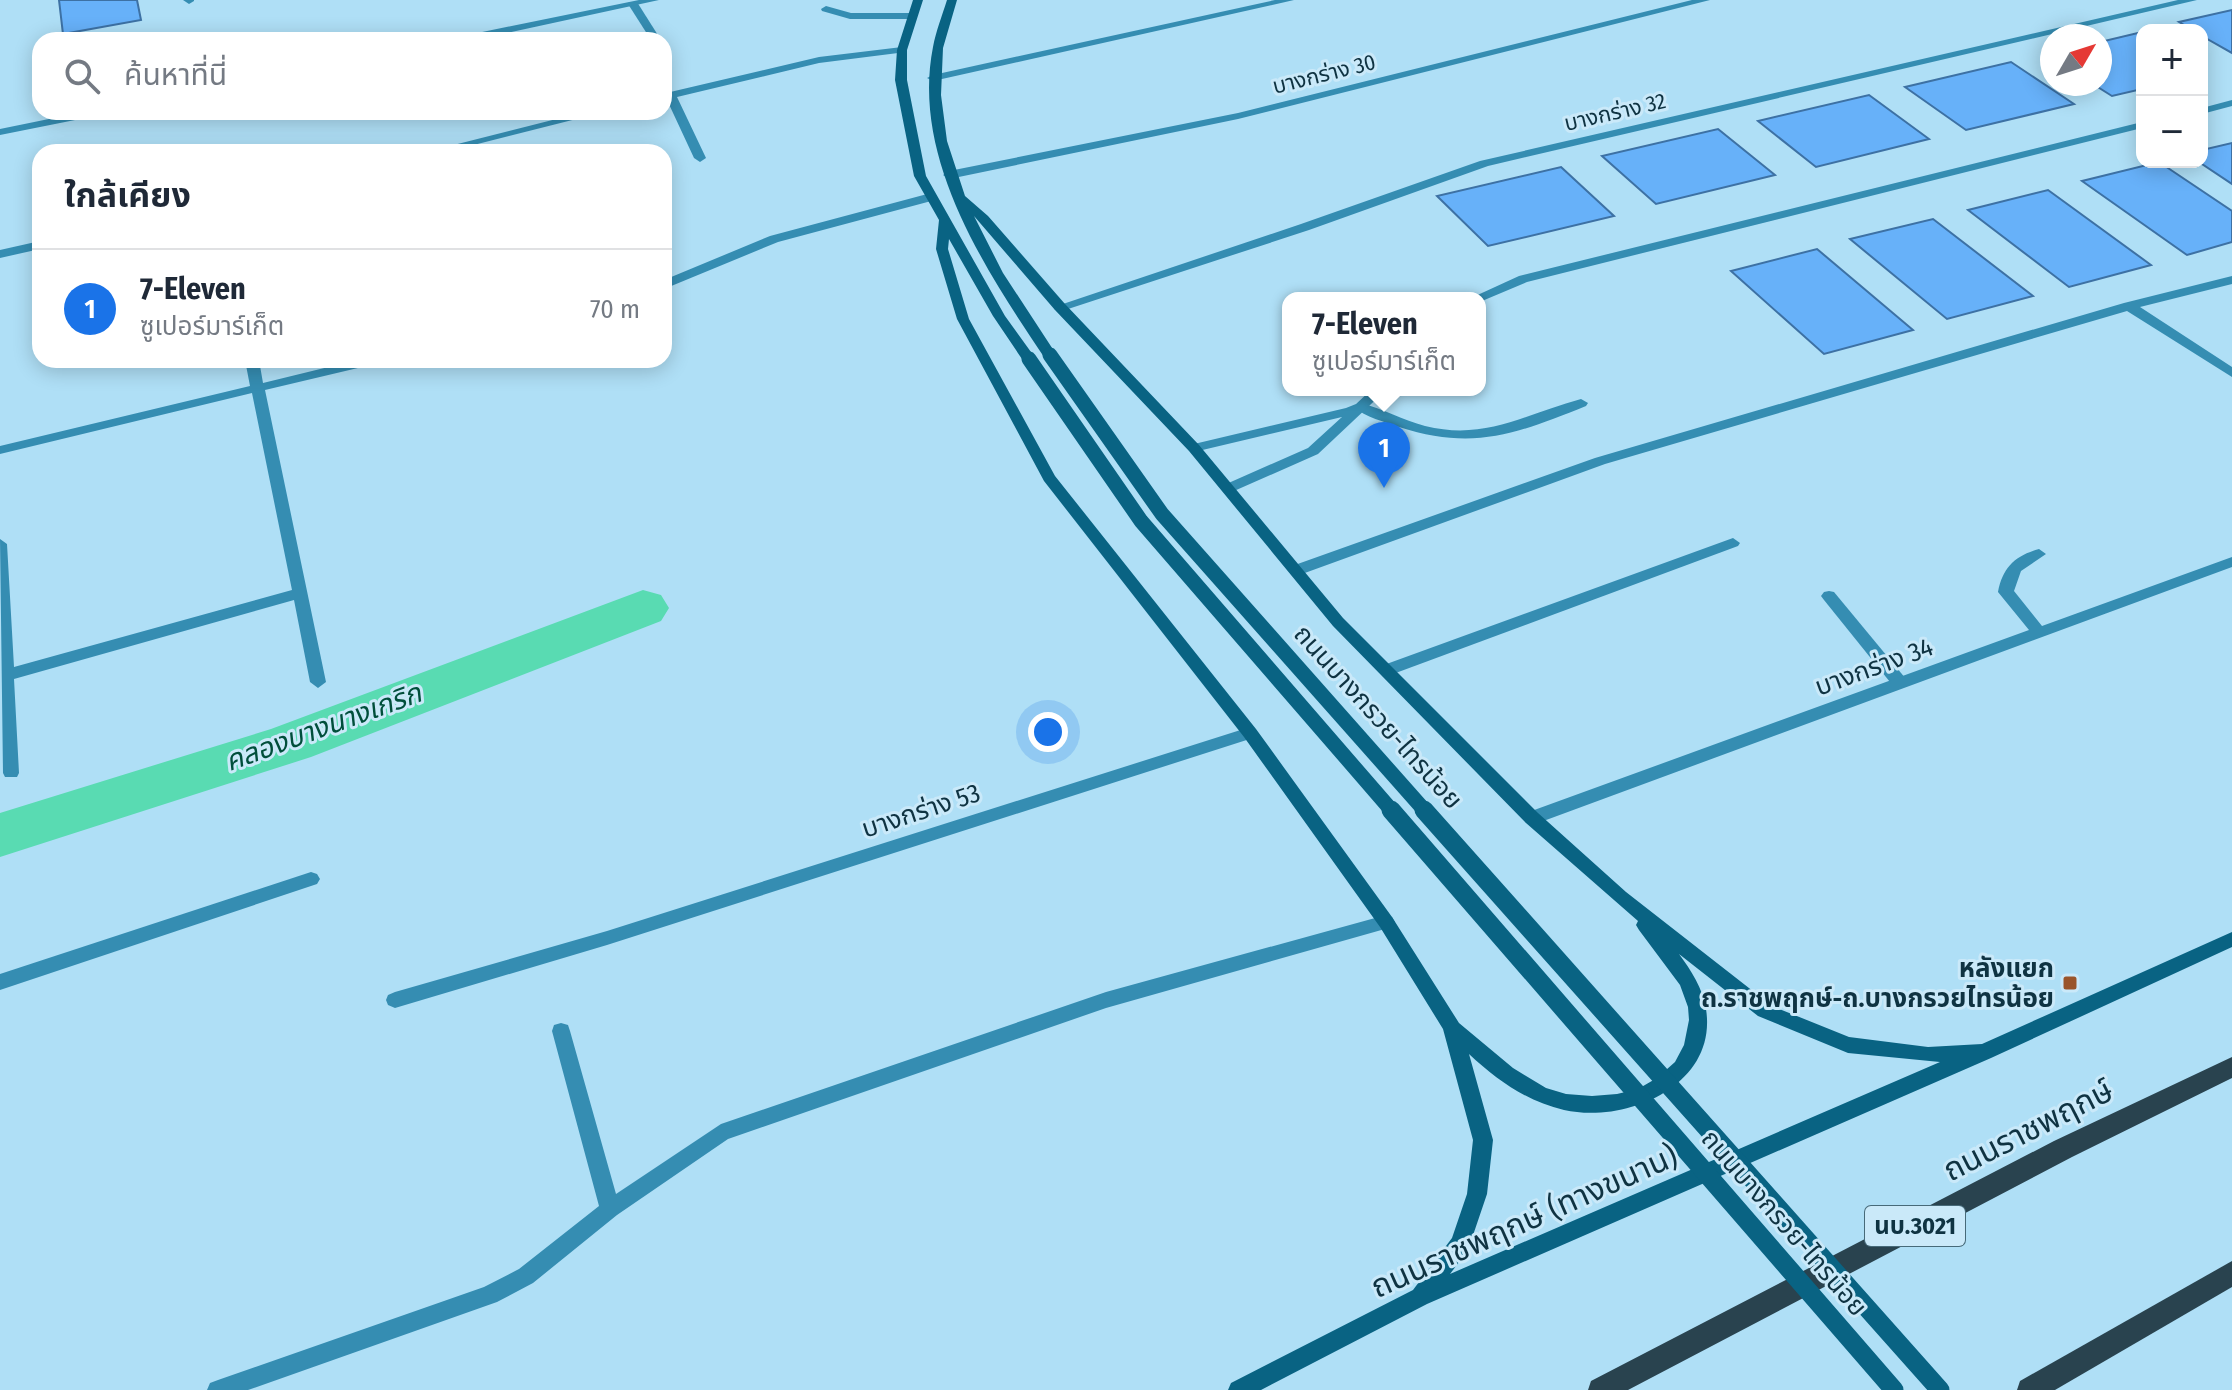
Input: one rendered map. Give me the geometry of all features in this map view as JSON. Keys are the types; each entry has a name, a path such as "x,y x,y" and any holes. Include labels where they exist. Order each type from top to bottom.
{"main road":[{"name":"ถนนบางกรวย-ไทรน้อย","path":"918,0 902,50 901,80 915,155 931,197 999,316 1141,521 1894,1390"},
{"name":"ถนนบางกรวย-ไทรน้อย","path":"952,0 941,28 933,78 949,175 968,225 1049,354 1162,514 1940,1390"},
{"path":"957,196 984,219 1060,307 1194,448 1338,622 1532,818 1620,897 1765,1011 1848,1045 1928,1055 1984,1052"},
{"path":"945,220 942,249 963,319 1049,478 1250,733 1386,922 1452,1027 1505,1075 1544,1096 1587,1105 1614,1104 1652,1093 1686,1064 1698,1020 1689,985 1620,897"},
{"name":"ถนนราชพฤกษ์ (ทางขนาน)","path":"1239,1390 1420,1297 1984,1052 2232,939"},
{"path":"1420,1297 1461,1243 1477,1194 1483,1140 1452,1027"},
{"name":"ถนนราชพฤกษ์","path":"1601,1390 2063,1149 2232,1067"},
{"path":"2030,1390 2232,1273"}],"street":[{"path":"497,32 654,0"},
{"path":"933,78 1289,0"},
{"name":"บางกร่าง 30","path":"949,175 1238,116 1705,0"},
{"name":"บางกร่าง 32","path":"1060,307 1305,227 1484,163 2192,0"},
{"path":"633,4 651,32"},
{"path":"826,9 850,16 912,16"},
{"path":"672,95 819,60 902,50"},
{"path":"2208,109 2232,103"},
{"path":"672,105 700,158"},
{"path":"0,132 60,120"},
{"path":"464,144 564,120"},
{"path":"1486,294 1523,279 2136,126"},
{"path":"497,136 501,144"},
{"path":"672,282 774,239 931,197"},
{"path":"0,254 32,247"},
{"path":"1297,570 1600,461 2129,306 2232,280"},
{"path":"2129,306 2232,373"},
{"path":"254,368 318,682"},
{"path":"0,450 342,368"},
{"path":"1229,488 1313,451 1373,396"},
{"path":"1194,448 1361,407 1405,426 1444,436 1479,437 1531,423 1581,403"},
{"path":"1387,670 1733,543"},
{"path":"0,544 3,676 11,773"},
{"path":"2039,554 2017,562 2008,577 2006,592 2039,632"},
{"name":"บางกร่าง 34","path":"1532,818 2232,562"},
{"path":"3,676 299,593"},
{"path":"1829,596 1900,683"},
{"name":"บางกร่าง 53","path":"395,1000 607,938 1250,733"},
{"path":"0,982 311,879"},
{"path":"218,1390 490,1295 526,1276 610,1209 721,1133 1106,1000 1386,922"},
{"path":"561,1031 610,1209"}],"building":[{"path":"59,0 137,0 141,20 63,32"},
{"path":"2232,10 2232,53 2208,39 2208,24 2179,22"},
{"path":"2136,33 2136,90 2112,96 2112,39"},
{"path":"2011,62 2040,81 2040,96 2062,96 2074,104 1966,130 1905,87"},
{"path":"1869,95 1929,139 1816,167 1758,121"},
{"path":"1718,129 1775,175 1656,204 1602,156"},
{"path":"2232,143 2232,184 2208,168 2208,149"},
{"path":"1561,167 1614,216 1488,246 1437,196"},
{"path":"2136,168 2168,168 2232,211 2232,242 2187,255 2082,181"},
{"path":"2048,190 2151,265 2069,287 1968,210"},
{"path":"1933,219 2033,296 1947,319 1850,239"},
{"path":"1817,249 1913,330 1824,354 1731,271"}],"waterway":[{"name":"คลองบางนางเกริก","path":"0,835 291,743 643,608"}],"place":[{"name":"7-Eleven","path":"1384,488"},
{"name":"หลังแยก ถ.ราชพฤกษ์-ถ.บางกรวยไทรน้อย","path":"2070,983"}]}
